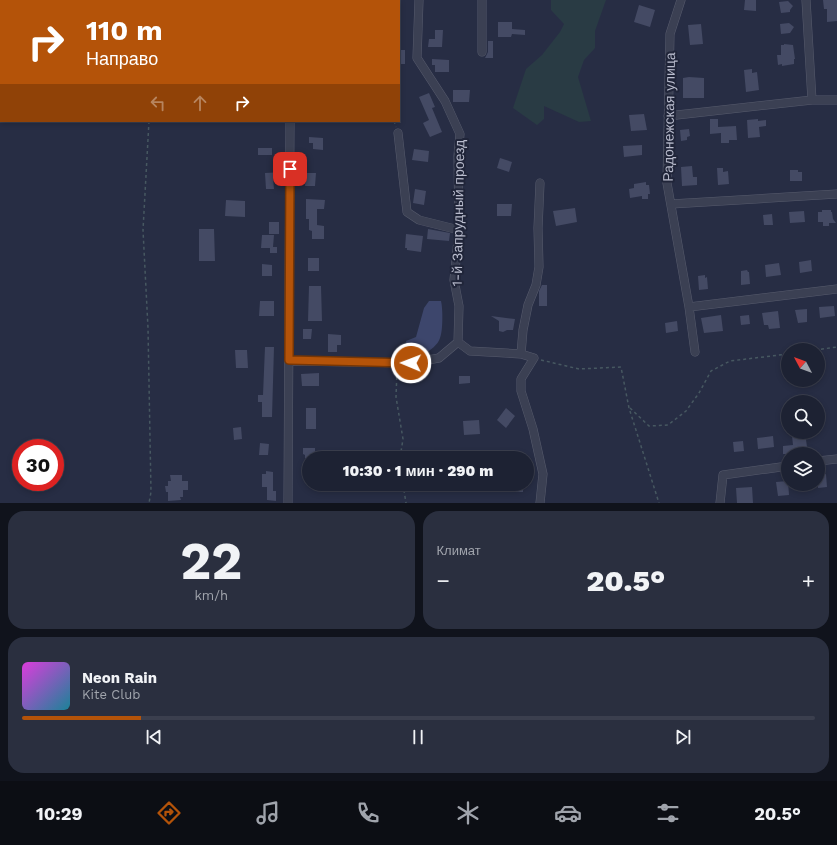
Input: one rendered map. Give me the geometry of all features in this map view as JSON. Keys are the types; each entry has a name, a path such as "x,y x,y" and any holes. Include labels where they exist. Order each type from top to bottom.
{"street":[{"name":"1-й Запрудный проезд","path":"418,0 417,58 445,101 460,134 458,156 459,230 454,280 459,306 458,342"},
{"path":"482,0 482,52"},
{"name":"Радонежская улица","path":"681,0 670,34 667,183 689,307 695,352"},
{"path":"806,0 812,100"},
{"path":"668,116 812,100 837,100"},
{"path":"288,503 290,122"},
{"path":"398,133 407,212 419,220 459,230"},
{"path":"521,354 523,330 528,305 536,285 539,267 538,228 540,183"},
{"path":"671,204 837,194"},
{"path":"689,307 837,289"},
{"path":"289,360 411,363 439,358 458,342 470,350 521,354 534,358 521,379 521,391 533,429 543,474 540,503"},
{"path":"825,460 837,458"},
{"path":"720,503 723,475 781,467"}],"path":[{"path":"149,122 143,230 148,336 150,503"},
{"path":"825,348 837,346"},
{"path":"629,408 649,426 668,425 686,411 711,371 730,361 781,355"},
{"path":"534,358 579,369 621,367 629,408 659,503"},
{"path":"398,362 396,397 403,439 401,451"},
{"path":"404,491 406,503"}],"shaded area":[{"path":"551,0 606,0 595,31 595,48 584,60 578,77 591,121 579,122 544,106 544,119 537,125 513,108 526,69 542,55 560,32 564,24 551,10"}],"water":[{"path":"429,301 441,301 442,325 439,341 425,354 408,353 406,341 416,337 424,308"}],"building":[{"path":"745,0 756,0 756,11 744,10"},
{"path":"823,0 837,0 837,21 827,22 827,9 824,9"},
{"path":"788,1 793,6 790,12 781,13 779,2"},
{"path":"639,5 655,10 650,27 634,22"},
{"path":"498,22 512,22 512,29 525,30 525,35 512,34 511,37 498,37"},
{"path":"789,23 794,27 790,33 781,34 780,24"},
{"path":"701,24 703,44 690,45 688,25"},
{"path":"435,30 443,30 442,47 428,47 429,39 435,39"},
{"path":"488,41 493,41 493,58 485,58 488,52"},
{"path":"781,45 793,45 795,59 794,64 782,66 782,64 778,65 777,55 781,55"},
{"path":"400,50 405,50 405,64 400,64"},
{"path":"432,59 449,60 449,72 435,72 435,65 432,65"},
{"path":"752,69 752,73 757,72 759,90 746,92 744,70"},
{"path":"683,78 704,78 704,98 683,98"},
{"path":"453,90 470,90 469,102 453,102"},
{"path":"429,93 435,107 432,108 442,132 430,137 423,123 429,120 419,97"},
{"path":"644,114 647,130 631,131 629,115"},
{"path":"710,119 718,119 718,127 736,126 737,140 729,140 729,143 721,143 721,133 710,134"},
{"path":"758,119 758,121 766,120 766,126 759,127 760,137 748,138 747,120"},
{"path":"689,129 690,136 687,137 687,140 681,141 680,130"},
{"path":"309,137 323,138 323,150 313,149 313,143 309,143"},
{"path":"642,145 642,155 624,157 623,146"},
{"path":"258,148 272,148 272,155 258,155"},
{"path":"414,149 429,151 428,162 412,160"},
{"path":"500,158 512,162 509,172 497,168"},
{"path":"692,166 693,177 697,177 697,185 682,186 681,167"},
{"path":"717,168 723,168 723,172 728,171 729,184 718,185"},
{"path":"790,170 798,170 798,172 802,172 802,181 790,181"},
{"path":"284,172 284,177 273,178 274,189 266,189 265,173"},
{"path":"306,173 316,173 315,186 305,186"},
{"path":"646,182 646,185 649,185 650,194 648,194 648,199 642,199 642,196 630,198 629,189 634,188 634,184"},
{"path":"415,189 426,191 424,205 413,203"},
{"path":"306,199 325,200 324,209 317,209 317,225 324,226 324,239 312,239 312,231 309,230 309,219 306,219"},
{"path":"226,200 245,201 245,217 225,216"},
{"path":"497,204 512,204 511,216 497,216"},
{"path":"575,208 577,222 556,226 553,211"},
{"path":"822,210 831,210 833,219 836,223 829,223 829,226 823,226 823,222 818,222 818,212 822,212"},
{"path":"804,211 805,222 790,223 789,212"},
{"path":"772,214 773,225 764,225 763,215"},
{"path":"269,222 279,222 279,234 269,234"},
{"path":"199,229 214,229 215,261 199,261"},
{"path":"428,229 450,233 449,241 427,239"},
{"path":"406,234 423,236 421,252 407,250 407,248 405,248"},
{"path":"262,235 274,235 273,247 277,247 277,253 270,253 270,248 261,248"},
{"path":"308,258 319,258 319,271 308,271"},
{"path":"811,260 812,271 800,273 799,262"},
{"path":"779,263 781,275 766,277 765,265"},
{"path":"262,264 272,265 272,276 262,276"},
{"path":"747,270 749,272 750,284 741,285 741,271"},
{"path":"705,275 705,278 707,277 708,289 699,290 698,276"},
{"path":"542,285 547,285 547,306 539,306 539,291"},
{"path":"309,286 321,286 322,321 308,321"},
{"path":"260,301 274,301 274,316 259,316"},
{"path":"834,306 835,316 820,318 819,307"},
{"path":"807,309 807,322 798,323 795,310"},
{"path":"778,311 780,328 769,329 768,325 764,325 762,313"},
{"path":"721,315 723,331 704,333 701,318"},
{"path":"749,315 750,324 741,325 740,316"},
{"path":"491,316 515,319 513,330 503,332 499,331 499,321"},
{"path":"677,321 678,331 666,333 665,323"},
{"path":"303,329 312,329 311,339 303,339"},
{"path":"328,334 341,335 341,345 337,345 337,352 328,352"},
{"path":"265,347 274,347 272,417 262,417 262,402 258,402 258,395 263,395"},
{"path":"235,350 247,350 248,368 236,368"},
{"path":"319,373 319,386 302,386 301,374"},
{"path":"459,376 470,376 470,383 459,384"},
{"path":"306,408 316,408 316,429 306,429"},
{"path":"506,408 515,416 506,428 497,420"},
{"path":"479,420 480,434 464,435 463,421"},
{"path":"241,427 242,439 234,440 233,428"},
{"path":"773,436 774,447 758,449 757,438"},
{"path":"792,439 806,439 807,447 783,447 793,445"},
{"path":"743,441 744,451 734,452 733,442"},
{"path":"260,443 269,444 268,455 259,455"},
{"path":"303,448 315,448 315,451 303,451"},
{"path":"266,471 273,472 273,491 276,491 276,501 267,500 267,487 262,487 262,474 266,474"},
{"path":"825,474 827,487 825,487"},
{"path":"170,475 182,475 182,481 188,481 188,490 183,490 183,497 180,497 181,500 168,501 168,492 166,492 165,486 168,486 168,481 171,481"},
{"path":"776,482 781,482 781,491 789,491 789,495 778,496"},
{"path":"752,487 753,503 737,503 736,488"},
{"path":"512,491 523,491 523,492"}],"route":[{"path":"290,169 289,360 411,363"}]}
